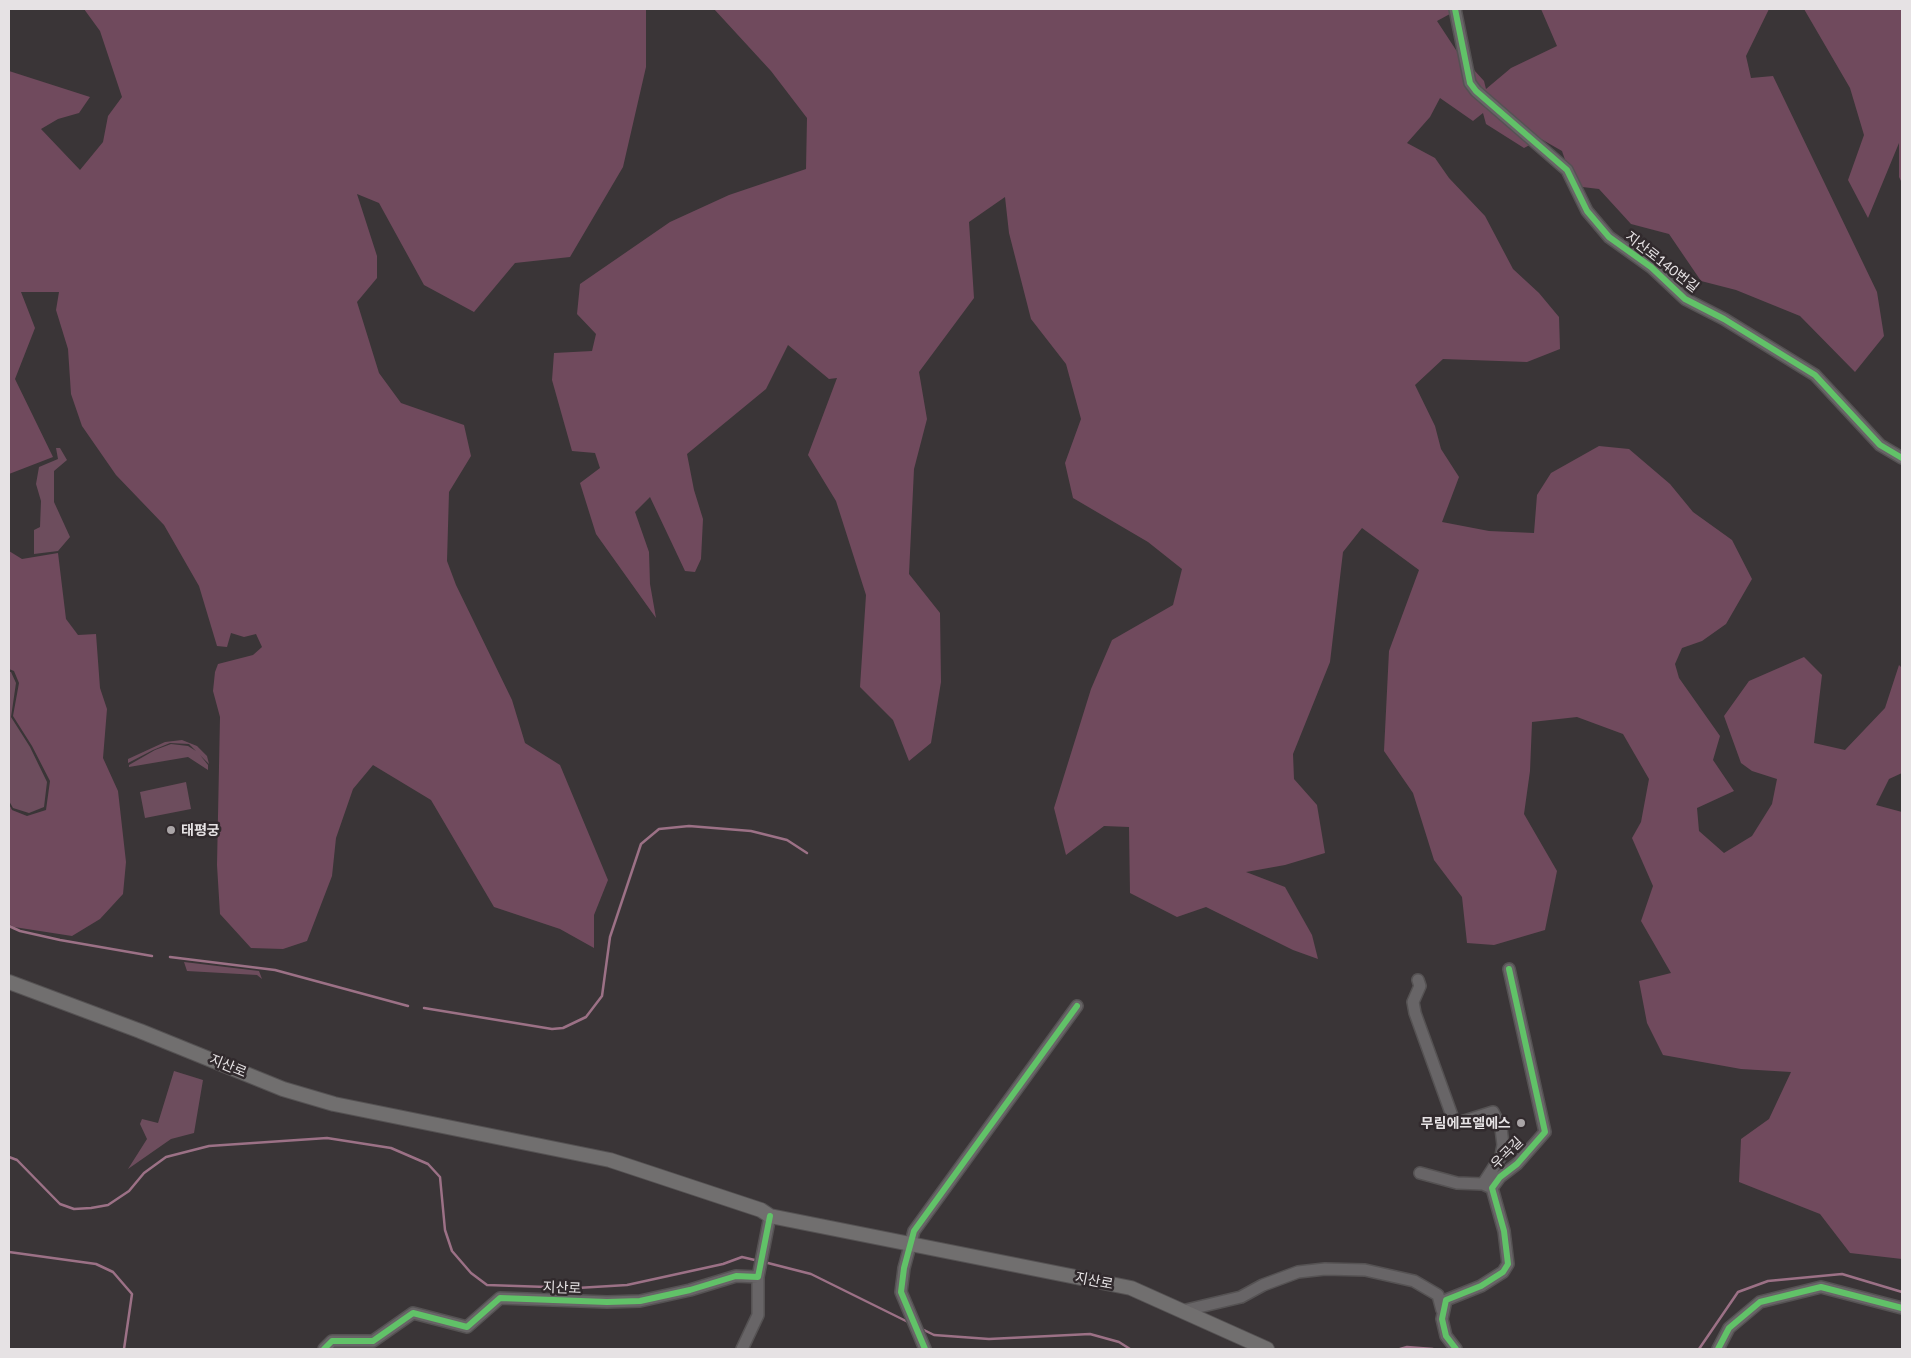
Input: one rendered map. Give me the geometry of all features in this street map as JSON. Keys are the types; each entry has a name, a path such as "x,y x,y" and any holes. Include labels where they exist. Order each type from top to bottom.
{"main road":[{"name":"지산로","path":"9,982 140,1031 283,1089 334,1104 610,1160 761,1210 770,1216 1131,1288 1267,1349"}],"street":[{"name":"지산로140번길","path":"1455,9 1470,83 1476,91 1567,170 1587,211 1609,237 1651,267 1685,299 1724,319 1814,375 1880,445 1902,458"},
{"name":"우곡길","path":"1420,1173 1457,1183 1487,1186 1517,1164 1545,1132 1509,969"},
{"name":"우곡길","path":"1418,980 1420,986 1412,1002 1455,1124 1493,1112 1501,1128 1503,1145 1501,1156 1487,1186 1504,1231 1508,1264 1503,1272 1481,1286 1446,1300 1442,1319"},
{"path":"925,1349 901,1292 904,1268 914,1231 1077,1006"},
{"path":"742,1349 758,1315 759,1273 770,1216"},
{"path":"1182,1311 1241,1297 1263,1285 1298,1272 1325,1269 1365,1270 1414,1281 1438,1295 1446,1336 1456,1349"},
{"name":"지산로","path":"324,1349 332,1341 373,1341 413,1313 467,1327 500,1298 607,1302 640,1300 690,1290 736,1276 759,1273"},
{"path":"1718,1349 1728,1328 1760,1302 1821,1287 1902,1308"}],"shaded area":[{"path":"84,9 646,9 646,67 623,167 570,257 515,263 474,312 424,285 379,203 357,194 377,256 377,278 357,302 379,373 401,403 464,425 471,456 449,492 447,561 456,585 512,700 525,743 560,765 608,880 594,915 594,948 560,929 494,907 431,800 373,765 353,789 336,838 332,876 307,941 283,949 251,948 220,914 217,865 220,717 213,691 215,672 218,664 253,655 262,647 256,634 244,637 231,633 227,647 217,646 199,586 164,525 116,475 82,426 71,394 68,349 56,310 59,292 21,292 35,328 15,379 53,457 9,474 9,71 90,97 79,113 58,119 41,129 80,170 103,142 108,116 122,97 100,31"},
{"path":"714,9 1459,9 1437,21 1456,50 1484,81 1486,89 1511,68 1557,46 1541,9 1769,9 1746,56 1751,78 1773,76 1877,292 1884,336 1855,372 1800,316 1736,290 1701,281 1669,234 1631,224 1599,189 1574,186 1562,151 1541,139 1524,148 1486,124 1483,113 1473,121 1440,98 1430,117 1407,143 1435,158 1449,178 1485,216 1513,269 1539,293 1559,317 1560,349 1527,362 1443,359 1415,385 1435,426 1441,449 1459,477 1442,522 1489,531 1534,533 1537,495 1551,473 1599,446 1629,449 1670,484 1693,512 1732,540 1752,579 1726,624 1702,641 1682,648 1675,664 1679,678 1720,736 1713,760 1734,791 1697,808 1699,831 1724,853 1752,836 1772,804 1777,779 1752,771 1741,763 1724,716 1749,681 1804,657 1822,675 1814,743 1845,750 1885,708 1899,665 1902,668 1902,773 1889,779 1876,805 1902,812 1902,1259 1850,1253 1820,1214 1739,1182 1741,1139 1769,1119 1791,1072 1741,1069 1663,1055 1647,1023 1639,981 1671,973 1641,921 1653,886 1632,838 1641,822 1649,779 1623,734 1577,717 1532,722 1530,771 1524,814 1557,871 1545,930 1494,945 1467,943 1462,897 1434,860 1413,793 1384,751 1389,651 1419,570 1362,528 1343,552 1330,662 1293,754 1294,779 1317,805 1325,853 1285,865 1246,872 1285,887 1312,935 1318,959 1293,950 1206,907 1177,917 1130,893 1129,827 1104,826 1066,855 1054,808 1091,689 1112,640 1173,605 1182,569 1148,542 1073,498 1065,463 1081,419 1066,364 1031,319 1009,233 1005,197 969,222 974,298 919,372 927,419 914,469 909,574 940,613 941,682 931,743 909,761 893,720 860,687 866,595 836,501 808,455 837,378 829,379 788,345 766,389 687,454 694,490 703,519 701,559 695,572 685,571 650,497 635,512 649,552 650,584 656,618 596,534 580,483 600,468 595,453 572,451 552,380 554,353 592,351 596,334 577,314 580,284 670,222 729,195 806,169 807,118 771,71"},
{"path":"1804,9 1902,9 1902,183 1899,177 1899,143 1868,218 1848,180 1864,135 1850,88"},
{"path":"56,448 60,448 67,460 54,471 54,502 70,537 58,551 34,554 34,530 40,527 41,501 36,484 39,467 58,459"},
{"path":"9,551 22,559 58,553 66,619 78,635 96,634 100,688 107,709 103,758 118,791 126,862 123,894 100,919 72,936 14,927 9,924 9,804 12,810 27,816 46,810 50,781 32,746 13,716 19,683 14,671 9,669"},
{"path":"9,672 11,672 16,683 11,717 30,747 47,782 44,807 29,813 13,808 9,801"},
{"path":"182,740 197,746 207,756 209,764 200,755 208,765 208,770 188,757 129,767 129,765 155,750 171,744 188,746 196,751 189,744 170,743 153,750 128,763 128,759 165,742"},
{"path":"186,782 191,809 145,818 140,792"},
{"path":"184,962 259,971 262,979 257,975 187,971"},
{"path":"174,1071 203,1080 194,1133 171,1139 128,1169 147,1139 140,1124 142,1119 158,1123"}],"waterway":[{"path":"424,1008 552,1029 563,1028 586,1017 602,996 610,937 641,844 659,829 689,826 751,831 787,840 807,853"},
{"path":"9,926 20,931 60,940 152,956"},
{"path":"170,957 275,970 408,1006"},
{"path":"9,1157 17,1160 60,1204 74,1209 91,1208 108,1205 129,1191 144,1173 166,1157 209,1146 327,1138 391,1148 428,1164 440,1177 445,1230 452,1251 471,1273 487,1285 577,1288 627,1285 723,1264 742,1257 759,1261"},
{"path":"9,1252 96,1264 113,1272 132,1294 124,1349"},
{"path":"764,1262 811,1274 910,1323"},
{"path":"1699,1349 1738,1292 1768,1281 1842,1274 1902,1292"},
{"path":"922,1329 934,1335 989,1339 1090,1334 1119,1342 1130,1349"},
{"path":"1400,1349 1407,1347 1433,1349"}],"cycle path":[{"path":"1455,9 1470,83 1476,91 1567,170 1587,211 1609,237 1651,267 1685,299 1724,319 1815,375 1880,445 1902,458"},
{"path":"1456,1349 1446,1336 1442,1319 1446,1300 1481,1286 1503,1272 1508,1264 1504,1231 1492,1188 1500,1177 1517,1164 1545,1132 1509,969"},
{"path":"925,1349 901,1292 904,1268 914,1231 1077,1006"},
{"path":"324,1349 332,1341 373,1341 413,1313 467,1327 500,1298 607,1302 640,1301 690,1290 736,1276 758,1277 770,1216"},
{"path":"1718,1349 1729,1328 1760,1302 1821,1287 1902,1308"}],"place":[{"name":"태평궁","path":"171,830"},
{"name":"무림에프엘에스","path":"1521,1123"}]}
